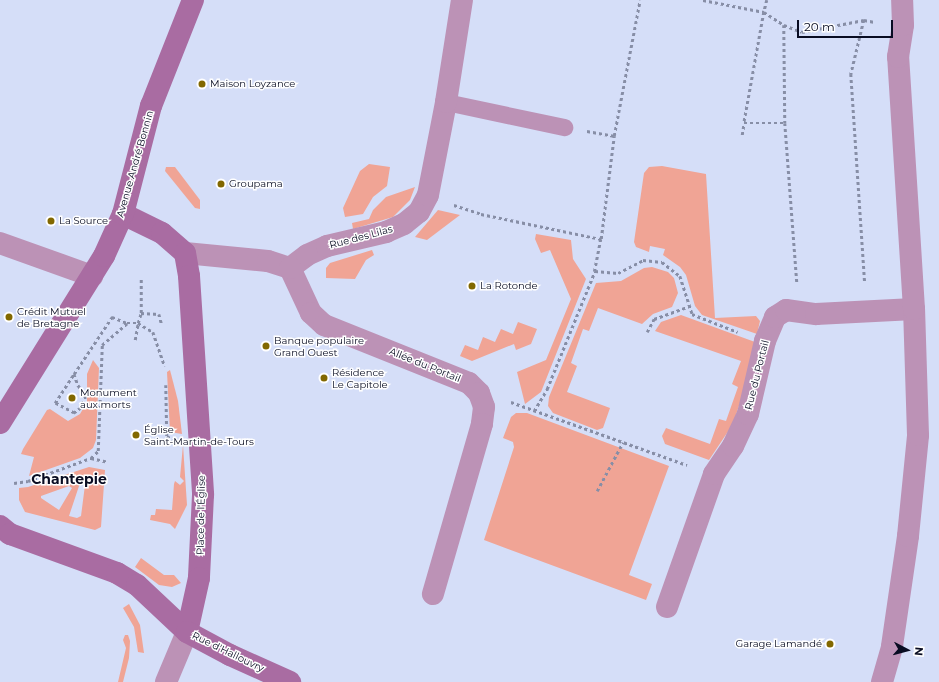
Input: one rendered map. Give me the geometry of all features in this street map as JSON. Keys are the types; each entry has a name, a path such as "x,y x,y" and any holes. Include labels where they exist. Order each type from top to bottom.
{"main road":[{"name":"Avenue André Bonnin","path":"0,423 104,256 123,214 151,106 193,0"},
{"path":"123,214 162,233 185,253"},
{"name":"Place de l'Église","path":"185,253 189,276 203,495 199,578 187,632"},
{"path":"0,526 10,534 117,573 137,585 187,632"},
{"name":"Rue d'Hallouvry","path":"187,632 230,655 290,682"}],"street":[{"name":"Rue des Lilas","path":"290,268 307,255 327,246 386,232 404,224 419,212 428,195 446,102 462,0"},
{"path":"882,682 892,646 908,536 918,435 914,309 898,57 903,25 902,0"},
{"path":"0,243 92,276"},
{"path":"185,253 268,261 290,268"},
{"name":"Allée du Portail","path":"290,268 311,313 324,325 469,383 479,393 484,406 482,424 433,594"},
{"name":"Rue du Portail","path":"666,607 714,474 733,446 748,414 765,341 775,317 781,311 816,314 914,309"},
{"path":"166,682 187,632"}],"lane":[{"path":"446,102 564,127"}],"path":[{"path":"534,411 547,389 595,271 601,239 614,136 640,0"},
{"path":"703,0 764,12 784,25 802,32 864,20 903,25"},
{"path":"742,135 767,0"},
{"path":"864,20 851,74 867,312"},
{"path":"784,25 786,123 799,312"},
{"path":"744,123 786,123"},
{"path":"428,195 481,214 601,239"},
{"path":"595,271 618,273 643,260 662,262 680,276 688,306 692,314 700,319 765,341"},
{"path":"135,340 141,313 141,279"},
{"path":"647,332 654,319 688,306"},
{"path":"74,374 78,385 86,396 81,408 74,413 55,403 74,374 112,317 127,323 138,323 153,332 165,373"},
{"path":"91,458 99,447 102,345 127,323"},
{"path":"166,381 167,436 176,439"},
{"path":"101,393 110,393"},
{"path":"510,401 534,411 714,474"},
{"path":"597,491 623,442"},
{"path":"14,483 28,481 91,458 108,462"}],"shaded area":[{"path":"369,164 390,167 387,186 373,197 363,214 345,217 343,208 360,171"},
{"path":"662,166 706,174 715,318 756,316 760,321 757,334 702,315 695,306 686,275 680,267 663,255 665,249 650,246 649,252 636,247 634,242 644,173 649,167"},
{"path":"166,167 175,167 200,200 200,209 195,208 165,171"},
{"path":"415,187 410,200 393,217 353,229 352,223 369,219 373,210 386,197"},
{"path":"438,210 460,215 427,240 415,237"},
{"path":"536,234 571,240 573,259 586,279 541,392 525,404 517,372 546,360 571,299 550,250 541,253 535,239"},
{"path":"372,250 374,255 366,260 355,279 326,278 326,268 330,263"},
{"path":"652,267 668,272 674,278 678,293 672,307 653,314 642,324 598,308 589,331 583,329 571,363 577,366 567,392 610,408 603,428 597,430 553,413 548,406 549,397 596,283 621,281 644,268"},
{"path":"681,315 755,342 749,375 733,424 709,460 665,444 662,436 666,428 710,444 719,419 726,421 738,387 732,384 741,361 655,331 661,322"},
{"path":"518,322 537,329 531,344 516,350 514,344 472,361 460,356 465,345 478,350 483,337 495,342 501,329 513,334"},
{"path":"93,360 99,368 96,440 93,448 80,458 29,476 34,457 21,454 23,449 47,410 50,409 68,421 80,414 87,402 87,374"},
{"path":"170,370 178,401 182,434 170,432 167,372"},
{"path":"516,413 527,413 669,466 629,575 652,584 646,600 484,540 514,447 513,442 503,438 511,417"},
{"path":"183,445 187,505 175,529 170,524 150,520 151,515 155,515 156,509 172,510 175,481 180,485 184,481 180,477"},
{"path":"89,467 105,470 101,527 95,530 25,512 19,500 19,488 28,487","holes":["83,482 85,485 81,516 77,518 69,516 79,486","69,486 72,488 59,510 41,498 41,496"]},
{"path":"141,558 164,575 174,575 181,583 172,587 159,585 135,567"},
{"path":"129,604 140,625 144,653 138,652 134,627 123,608"},
{"path":"125,635 128,635 130,641 129,658 123,682 118,682 126,648 123,640"}],"place":[{"name":"Maison Loyzance","path":"202,84"},
{"name":"Groupama","path":"221,184"},
{"name":"La Source","path":"51,221"},
{"name":"La Rotonde","path":"472,286"},
{"name":"Crédit Mutuel de Bretagne","path":"9,317"},
{"name":"Banque populaire Grand Ouest","path":"266,346"},
{"name":"Résidence Le Capitole","path":"324,378"},
{"name":"Monument aux morts","path":"72,398"},
{"name":"Église Saint-Martin-de-Tours","path":"136,435"},
{"name":"Garage Lamandé","path":"830,644"}],"district":[{"name":"Chantepie","path":"69,479"}]}
